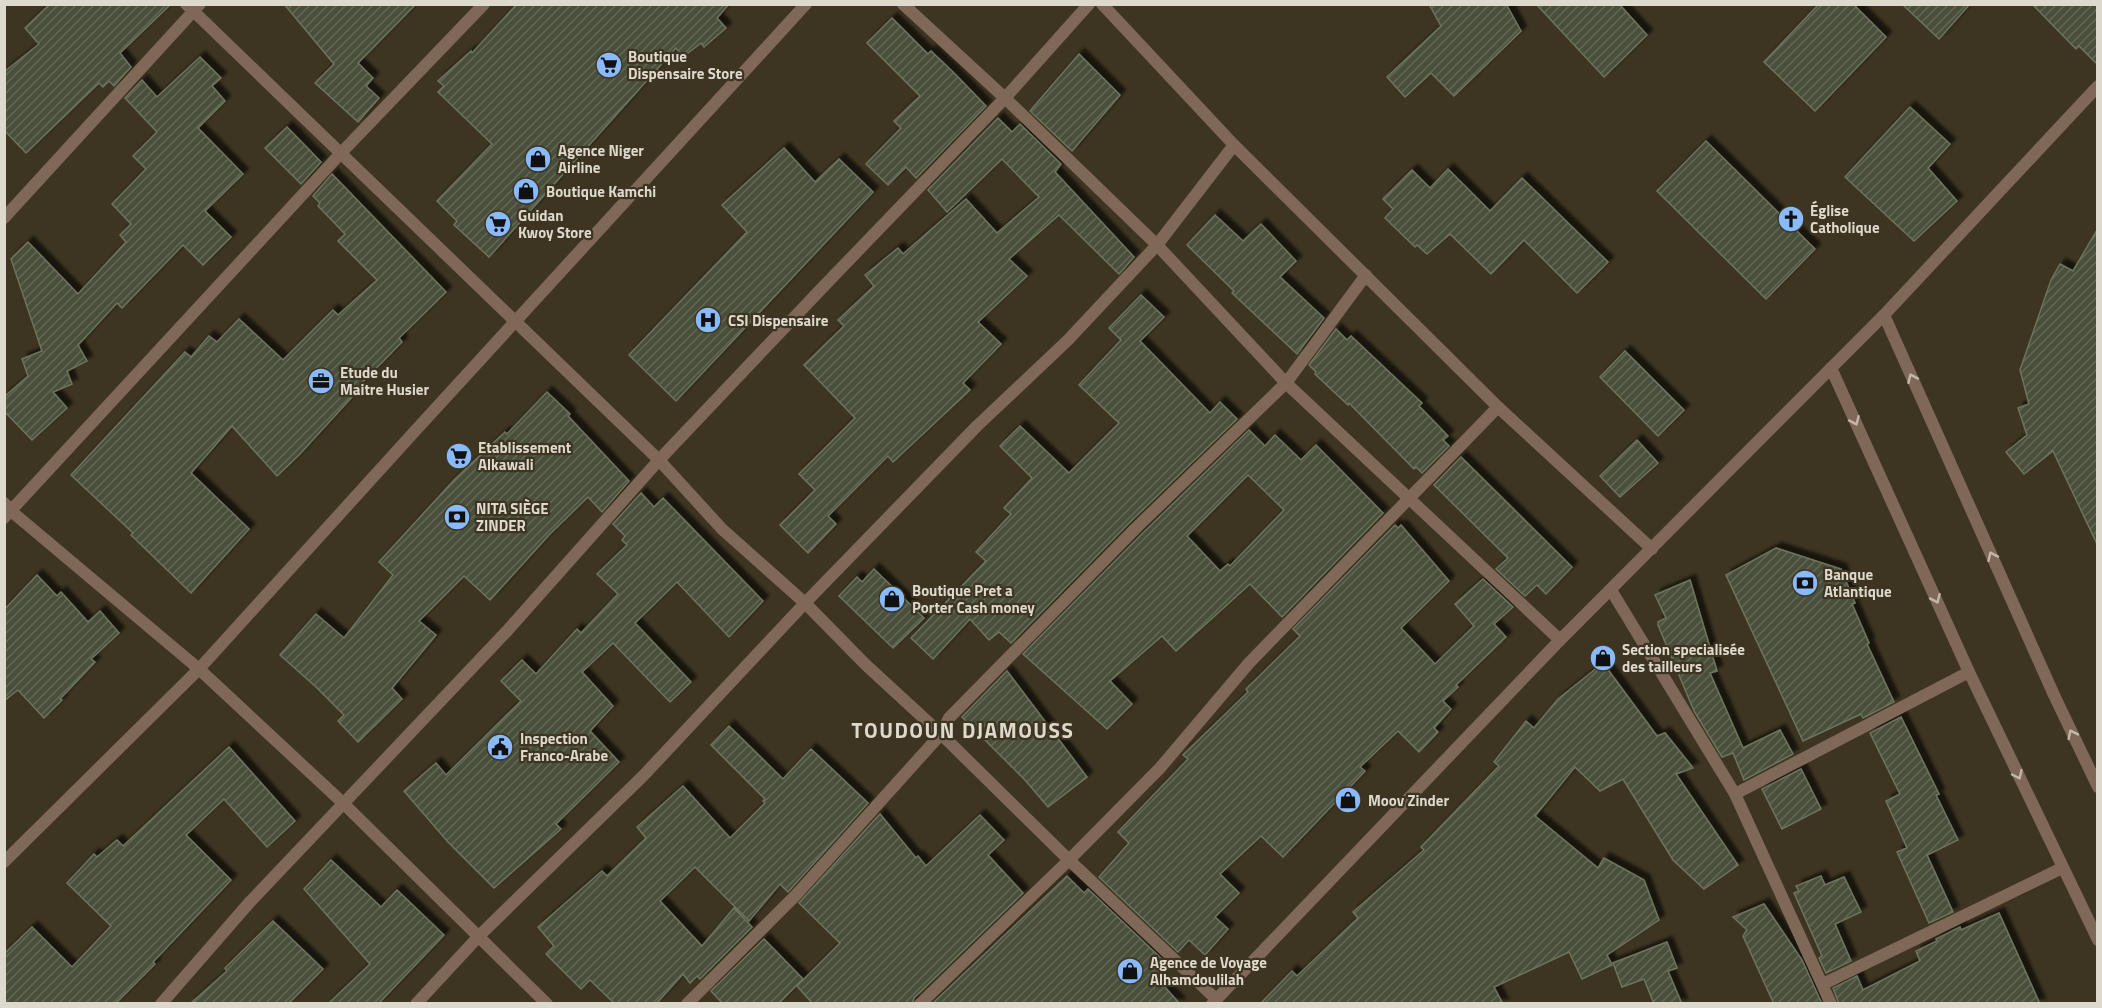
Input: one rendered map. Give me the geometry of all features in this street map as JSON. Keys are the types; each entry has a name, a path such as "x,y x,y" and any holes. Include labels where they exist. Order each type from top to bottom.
{"street":[{"path":"484,4 341,153 7,511 199,669 343,803 547,1004"},
{"path":"4,862 199,669 806,4"},
{"path":"903,4 1157,244 1286,383 1560,640"},
{"path":"161,1004 249,903 507,631 659,460 814,295 1005,98 1089,4"},
{"path":"1102,4 1234,145 1498,407 1652,549"},
{"path":"4,218 193,7 659,460 722,529 805,603 1214,1001 1560,640 1884,315 2097,86"},
{"path":"416,1004 479,936 644,775 805,603 977,426 1068,340 1157,244 1234,145"},
{"path":"687,1004 796,896 941,734 949,718 1137,527 1286,383 1366,275"},
{"path":"1884,315 2097,787"},
{"path":"1831,368 1969,672 2097,940"},
{"path":"921,1004 1160,768 1249,663 1498,407"},
{"path":"1611,590 1735,794 1832,1004"},
{"path":"1735,794 1969,672"},
{"path":"1823,984 2062,868"}],"building":[{"path":"50,4 171,4 120,53 131,67 114,86 109,81 103,87 99,83 26,153 4,130 4,72 39,44 25,28"},
{"path":"284,4 416,4 358,63 373,78 366,86 379,98 358,122 315,83 334,64"},
{"path":"517,4 729,4 717,18 726,28 704,47 701,43 683,57 676,48 489,257 454,225 457,221 437,201 492,144 438,92 444,86 438,81 471,51 472,53"},
{"path":"1429,4 1506,4 1521,31 1454,96 1431,73 1405,97 1387,77 1441,26"},
{"path":"1536,4 1619,4 1647,35 1604,77"},
{"path":"1819,4 1853,4 1886,37 1815,111 1764,62"},
{"path":"1902,4 1970,4 1939,39"},
{"path":"2032,4 2097,4 2097,64 2079,46 2076,49"},
{"path":"892,18 928,54 931,51 986,106 916,178 906,167 888,185 866,164 901,128 894,121 920,96 867,43"},
{"path":"1079,54 1120,95 1072,151 1030,111"},
{"path":"200,57 221,78 212,86 225,101 198,128 243,174 205,211 231,237 203,265 183,245 122,308 117,303 78,345 87,361 67,371 72,384 53,392 67,408 32,440 4,411 4,397 28,376 22,359 42,351 11,259 28,242 78,294 126,242 120,235 131,224 112,204 146,169 133,156 157,132 125,98 142,80 157,97"},
{"path":"1910,107 1950,144 1928,168 1957,201 1914,241 1845,177"},
{"path":"998,118 1012,132 1020,124 1061,164 1055,172 1134,257 1119,274 1059,215 1009,259 1027,276 978,322 1001,344 963,383 970,390 893,462 888,456 828,516 836,524 808,553 780,525 815,490 799,474 855,418 804,365 844,326 838,320 874,286 865,275 898,248 903,254 966,199 997,233 1039,197 1002,159 947,212 928,190"},
{"path":"287,127 321,162 301,184 265,148"},
{"path":"1706,141 1815,249 1766,299 1657,191"},
{"path":"784,148 815,182 839,159 873,192 676,401 629,355 747,232 722,205"},
{"path":"1448,169 1490,211 1522,178 1608,262 1577,293 1524,240 1491,274 1450,234 1427,254 1417,245 1415,247 1385,218 1393,209 1383,199 1412,170 1430,188"},
{"path":"332,174 446,292 399,338 402,342 350,395 352,397 277,476 232,426 191,473 249,529 191,593 131,535 133,533 71,475 185,352 191,357 209,336 217,342 239,319 283,360 333,310 338,315 377,280 338,241 345,234 318,206 320,203 313,196"},
{"path":"1215,215 1243,241 1261,224 1296,261 1280,277 1324,318 1297,354 1232,293 1234,291 1187,245"},
{"path":"2097,230 2097,544 2053,451 2024,474 2006,452 2027,435 2018,408 2029,404 2020,370 2051,280 2060,264 2073,271"},
{"path":"1141,295 1164,317 1140,341 1210,413 1220,402 1237,419 1131,521 1011,643 999,632 989,640 970,619 933,659 911,638 986,561 976,552 1011,514 1004,508 1032,478 1000,446 1020,426 1069,473 1119,423 1079,385 1121,340 1109,328"},
{"path":"1336,329 1347,340 1351,336 1422,403 1419,406 1448,436 1443,440 1449,446 1422,473 1416,467 1414,469 1349,403 1348,405 1315,374 1316,372 1309,365"},
{"path":"1625,351 1684,410 1658,436 1600,377"},
{"path":"547,392 570,414 568,416 629,481 602,512 588,497 550,534 490,600 464,576 419,621 436,635 392,688 402,699 358,742 338,721 344,715 280,655 316,614 344,638 393,575 379,562 454,480 505,432 507,434"},
{"path":"1249,430 1265,446 1275,435 1301,460 1316,445 1383,513 1282,617 1250,584 1176,651 1162,636 1110,681 1132,704 1107,729 1023,654","holes":["1248,475 1284,510 1230,566 1228,564 1220,571 1187,536"]},
{"path":"1637,440 1658,463 1620,497 1600,476"},
{"path":"1461,457 1572,567 1546,594 1537,585 1525,596 1496,569 1508,558 1434,485"},
{"path":"641,493 654,507 663,498 763,601 729,637 677,582 635,623 691,682 670,702 613,643 582,672 613,706 590,731 619,762 556,824 561,829 494,888 448,842 404,791 436,763 446,775 521,701 501,681 522,660 536,674 577,629 581,633 618,594 597,574 627,545 622,540 625,536 613,524"},
{"path":"1395,525 1398,528 1401,525 1449,581 1401,628 1435,664 1474,626 1455,604 1483,579 1513,607 1494,624 1506,637 1456,685 1458,687 1443,701 1451,709 1434,728 1438,732 1419,752 1398,731 1360,767 1365,771 1283,857 1261,836 1220,874 1239,893 1215,917 1228,929 1205,955 1189,940 1178,952 1099,877 1129,843 1118,832 1188,759 1183,755 1248,692 1246,689 1300,636 1293,629"},
{"path":"1776,548 1841,569 1855,603 1852,604 1869,643 1867,644 1894,702 1863,718 1861,714 1803,741 1726,575"},
{"path":"874,569 924,618 893,648 839,596 857,577 862,582"},
{"path":"37,575 57,596 61,592 88,622 100,611 119,633 91,659 95,662 44,718 18,690 4,701 4,610"},
{"path":"1690,580 1717,671 1710,673 1743,748 1780,730 1793,754 1744,780 1733,753 1722,757 1694,711 1658,625 1658,622 1666,618 1655,595"},
{"path":"1603,663 1657,736 1665,733 1693,768 1676,774 1738,865 1704,889 1673,860 1623,779 1600,791 1575,767 1535,816 1598,868 1604,858 1644,880 1659,920 1607,955 1612,965 1582,979 1569,952 1494,987 1503,1004 1260,1004 1292,971 1297,976 1358,918 1353,912 1424,850 1421,847 1499,766 1494,762 1526,721 1534,728 1558,699"},
{"path":"1007,671 1087,777 1048,807 1025,780 962,717"},
{"path":"1901,717 1939,794 1936,795 1958,840 1927,855 1953,912 1929,923 1897,852 1907,848 1886,801 1900,794 1870,733"},
{"path":"729,726 783,779 811,749 868,803 788,892 780,884 749,921 695,867 660,901 702,946 734,908 752,927 700,979 697,976 690,983 683,974 656,1004 615,1004 590,980 581,989 546,954 554,946 538,927 602,871 607,876 646,838 637,827 683,786 730,838 765,803 763,801 765,799 711,745"},
{"path":"229,747 295,821 267,847 224,799 186,835 231,880 153,962 155,964 115,1004 4,1004 4,954 32,927 72,967 111,926 67,883 94,854 97,857 117,840 123,846"},
{"path":"1801,769 1821,809 1782,829 1762,789"},
{"path":"880,814 916,858 918,856 926,866 980,815 1004,840 988,855 1023,893 914,998 912,1004 813,1004 797,986 840,943 799,903"},
{"path":"331,860 381,907 397,890 444,935 378,1004 328,1004 370,964 304,889"},
{"path":"1067,876 1084,893 1088,889 1167,964 1155,976 1180,1004 932,1004"},
{"path":"1821,876 1825,885 1844,877 1861,912 1835,924 1851,961 1826,973 1819,958 1822,956 1794,893 1799,891 1796,886"},
{"path":"1764,904 1802,960 1822,1004 1774,1004 1743,936 1747,930 1733,917"},
{"path":"1999,913 2040,1004 1839,1004 1833,988 1857,976 1863,990 1920,961 1916,951 1937,941 1936,939 1960,927 1961,930"},
{"path":"273,921 323,969 288,1004 190,1004 227,971 225,968"},
{"path":"764,939 803,979 778,1004 723,1004 711,991"},
{"path":"1667,942 1677,968 1668,971 1682,1004 1654,1004 1644,979 1622,987 1613,963"}],"place":[{"name":"Boutique Dispensaire Store","path":"609,65"},
{"name":"Agence Niger Airline","path":"538,159"},
{"name":"Boutique Kamchi","path":"526,191"},
{"name":"Église Catholique","path":"1791,219"},
{"name":"Guidan Kwoy Store","path":"498,224"},
{"name":"CSI Dispensaire","path":"708,320"},
{"name":"Etude du Maitre Husier","path":"321,381"},
{"name":"Etablissement Alkawali","path":"459,456"},
{"name":"NITA SIÈGE ZINDER","path":"457,517"},
{"name":"Banque Atlantique","path":"1805,583"},
{"name":"Boutique Pret a Porter Cash money","path":"892,599"},
{"name":"Section specialisée des tailleurs","path":"1603,658"},
{"name":"Inspection Franco-Arabe","path":"500,747"},
{"name":"Moov Zinder","path":"1348,800"},
{"name":"Agence de Voyage Alhamdoulilah","path":"1130,971"}],"district":[{"name":"TOUDOUN DJAMOUSS","path":"963,730"}]}
